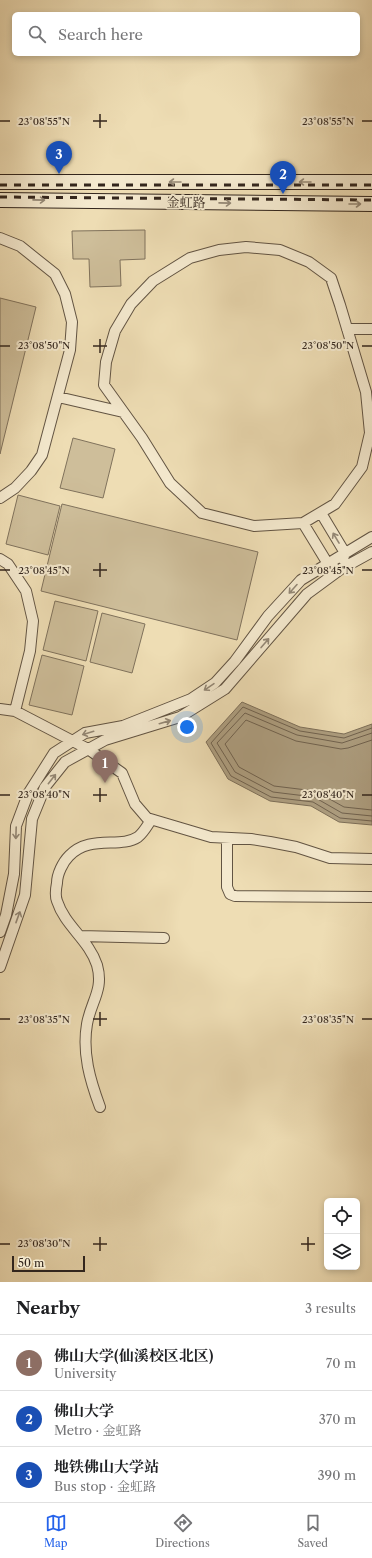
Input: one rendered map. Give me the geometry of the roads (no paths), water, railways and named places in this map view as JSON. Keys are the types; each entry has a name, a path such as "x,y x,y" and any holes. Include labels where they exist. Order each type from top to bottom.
{"street":[{"name":"金虹路","path":"0,182 372,182"},
{"name":"金虹路","path":"0,200 372,204"},
{"path":"0,238 20,246 55,274 65,294 72,322 70,350 42,455 26,477 15,488 0,498"},
{"path":"246,247 280,250 309,262 331,278 347,329 366,392 370,433 362,467 335,504 303,523 254,526 202,513 170,484 142,438 104,385 106,362 115,331 131,304 153,281 190,258 219,250 246,247"},
{"path":"347,329 372,329"},
{"path":"58,396 124,412"},
{"path":"320,513 345,554 341,568"},
{"path":"303,523 328,564 341,568"},
{"path":"0,932 6,915 14,874 16,826 28,794 54,753 85,733 123,726 191,699 215,683 235,662 268,616 301,580 372,537"},
{"path":"0,967 25,895 32,819 45,787 65,762 105,740 180,717 225,689 307,594 341,568 372,552"},
{"path":"0,559 8,564 26,592 33,621 30,651 15,711"},
{"path":"0,709 15,711 88,749 122,773 135,804 147,818 151,820 211,836 251,839 296,847 330,858 372,859"},
{"path":"100,1107 91,1083 86,1056 87,1023 99,988 100,979 92,952 72,927 56,900 57,879 69,856 78,850 96,842 121,842 137,838 151,820"},
{"path":"227,838 227,887 230,894 235,896 372,897"},
{"path":"80,936 164,938"}],"water":[{"path":"242,702 300,727 344,734 372,724 372,825 339,822 311,806 270,801 228,779 206,742"}],"railway":[{"path":"0,185 372,185"},
{"path":"0,197 372,200"}],"place":[{"name":"地铁佛山大学站","path":"59,174"},
{"name":"佛山大学","path":"283,194"},
{"name":"佛山大学(仙溪校区北区)","path":"105,783"}]}
